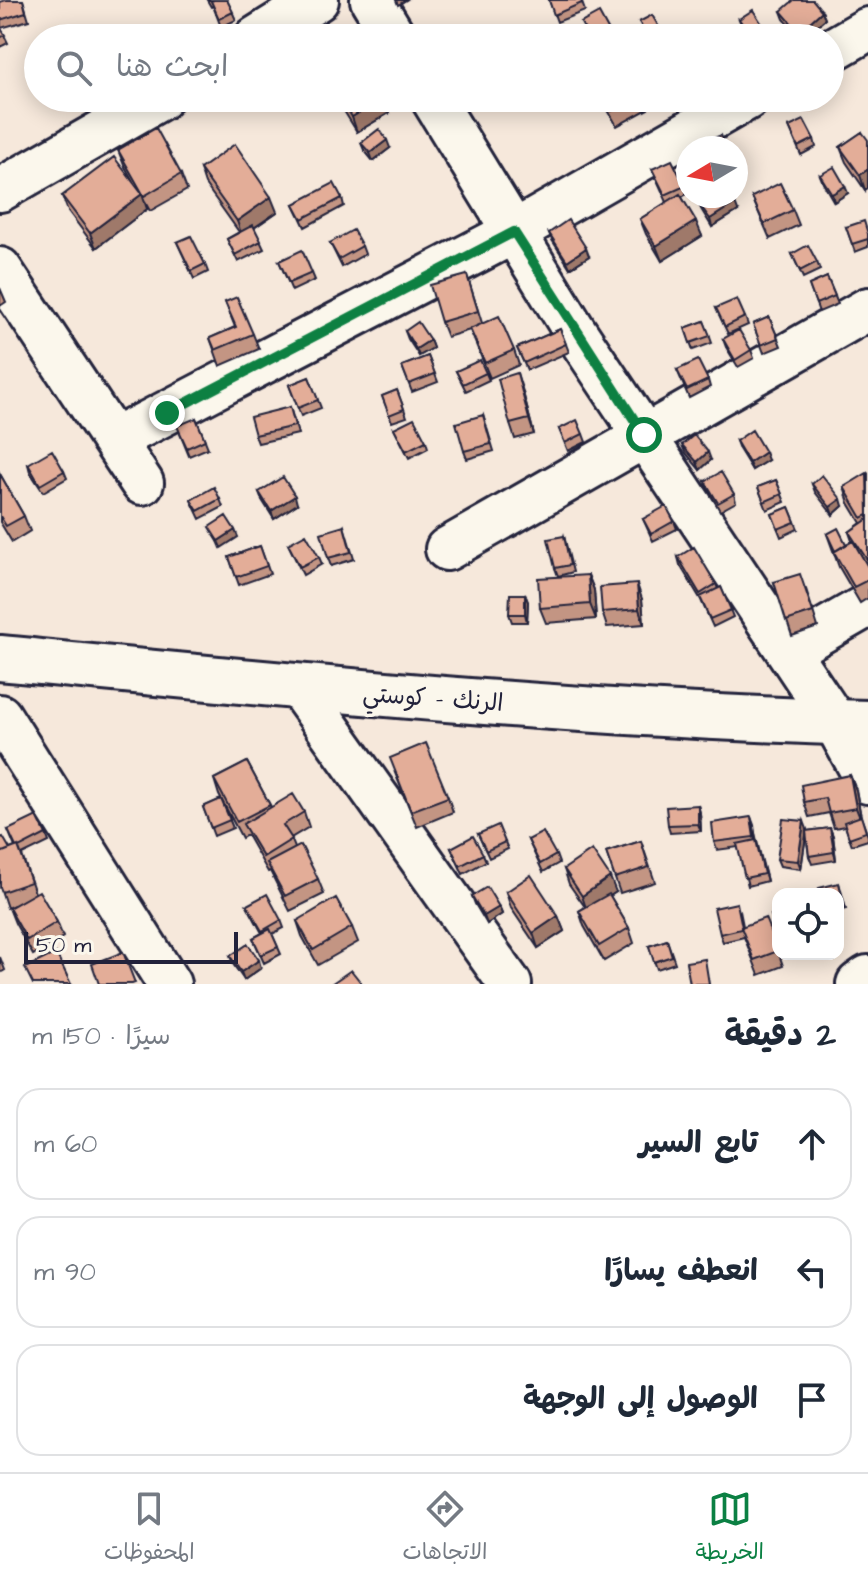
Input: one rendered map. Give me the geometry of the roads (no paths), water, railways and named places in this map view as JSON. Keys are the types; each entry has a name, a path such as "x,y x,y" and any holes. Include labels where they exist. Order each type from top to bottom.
{"main road":[{"name":"الرنك - كوستي","path":"0,658 439,701 852,722"}],"street":[{"path":"278,24 317,0"},
{"path":"372,0 387,24"},
{"path":"844,43 868,29"},
{"path":"0,190 136,112"},
{"path":"441,112 644,435 788,651 852,722 868,782"},
{"path":"114,440 514,232 724,112"},
{"path":"0,269 142,483"},
{"path":"447,549 868,309"},
{"path":"788,651 868,605"},
{"path":"299,687 510,984"},
{"path":"0,716 169,984"},
{"path":"858,984 868,977"}]}
